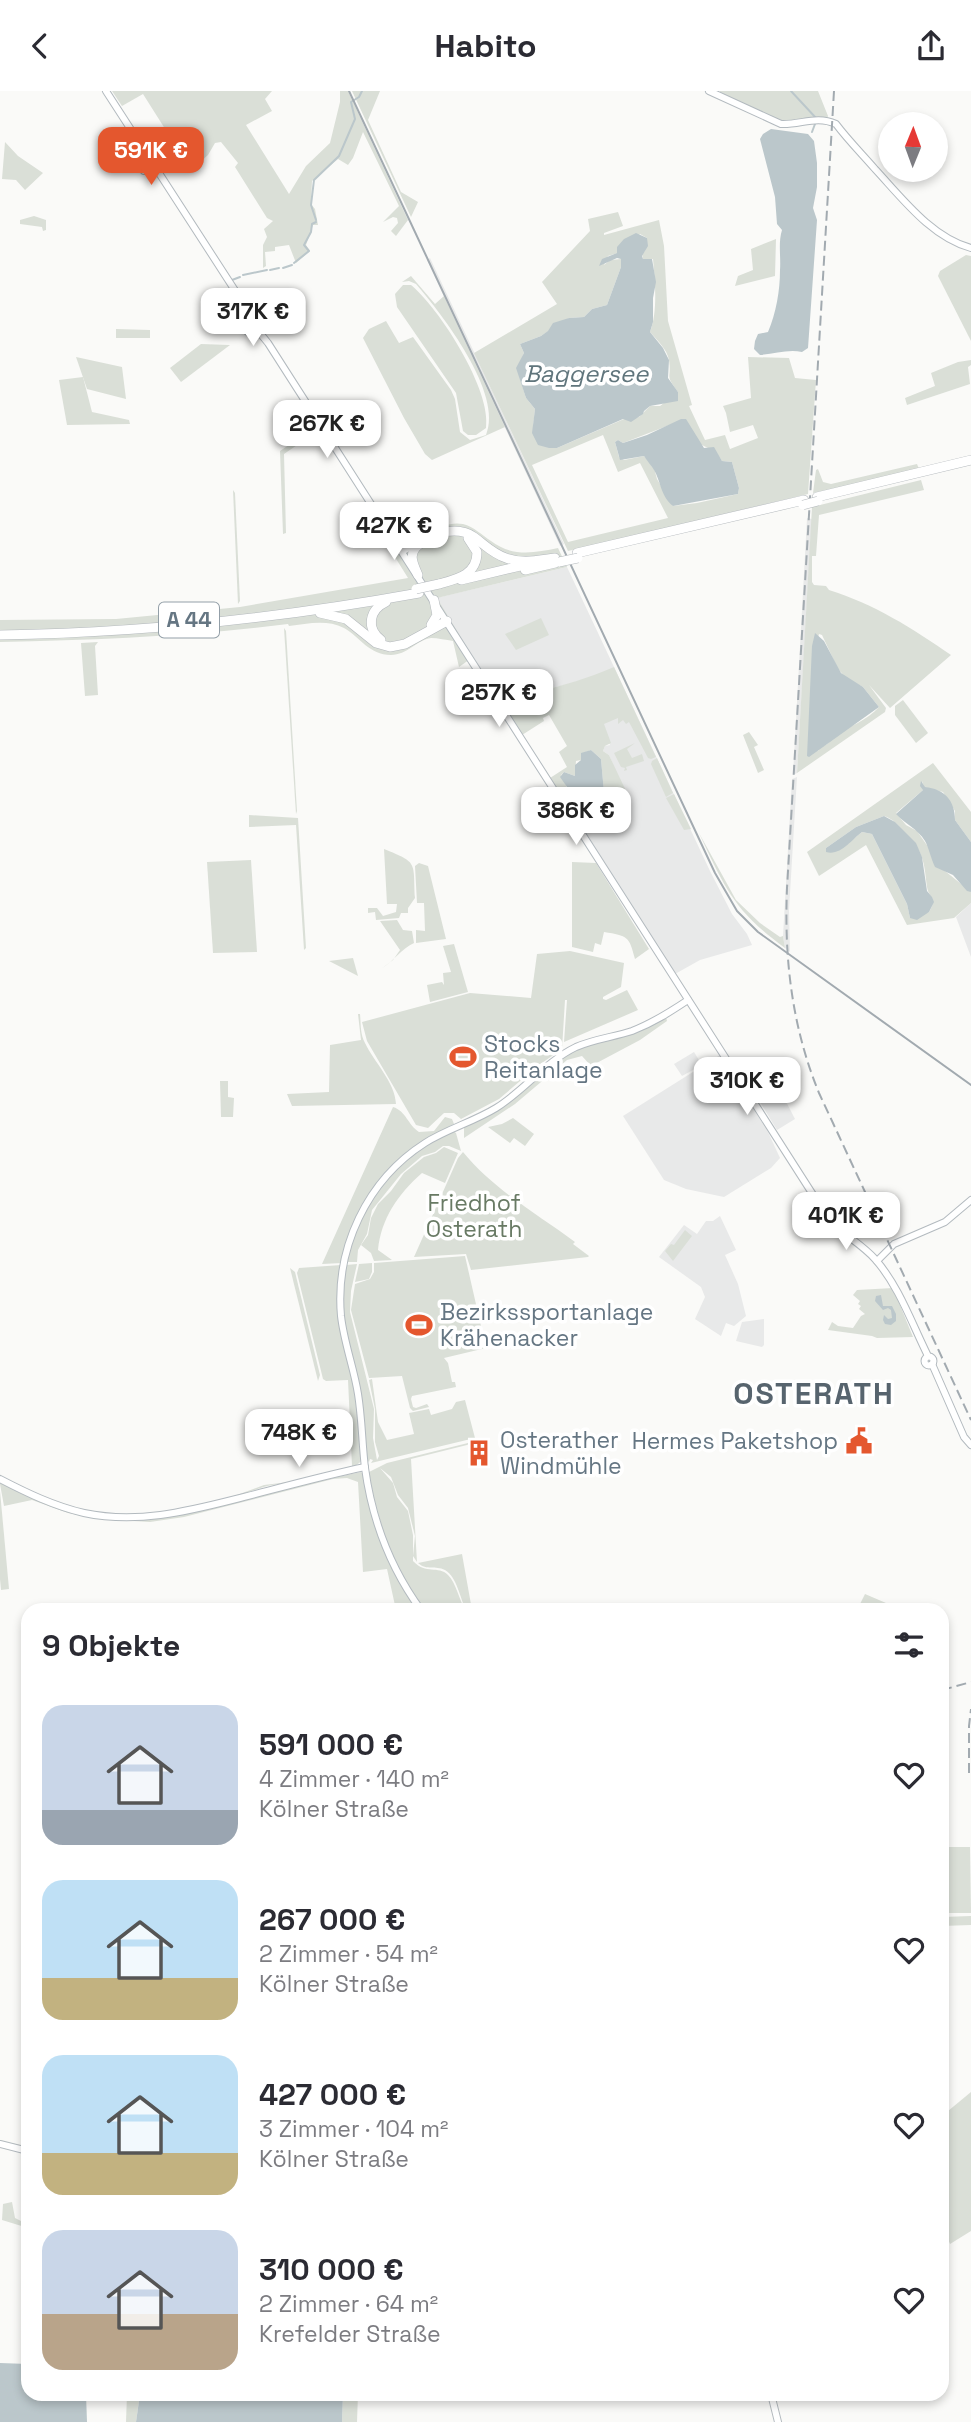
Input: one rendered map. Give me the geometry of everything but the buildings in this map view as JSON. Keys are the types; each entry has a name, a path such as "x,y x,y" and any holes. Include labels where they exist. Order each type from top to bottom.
{"highway":[{"name":"A 44","path":"0,633 216,618 311,606 419,584 440,586 971,463"},
{"path":"402,551 447,532 461,531 472,535 497,555 510,559 527,562 557,559"},
{"path":"392,535 403,543 419,543 455,534 468,538 475,546 477,557 472,570 440,586"},
{"path":"419,543 412,557 419,584 379,605 372,615 372,630 381,641 394,644 446,619"},
{"name":"A 44","path":"0,633 158,628 294,613 419,584"},
{"path":"431,625 437,615 434,600"},
{"path":"294,613 338,616 354,624 376,643 390,647 405,644 446,619"}],"main road":[{"path":"106,91 230,283 250,319 259,322 259,332 392,535 419,584 434,600 834,1226 877,1261 887,1275 927,1357 924,1362 930,1364 970,1442"},
{"path":"709,91 781,124 816,119 837,126 921,217 955,242 971,248"},
{"path":"142,147 144,171"},
{"path":"250,319 245,324 246,331 252,334 259,332"},
{"path":"678,984 681,996 679,1006"},
{"path":"417,1603 386,1547 373,1507 365,1467 358,1395 343,1326 342,1272 358,1219 371,1196 396,1166 439,1134 497,1107 563,1054 592,1041 630,1032 688,1000"},
{"path":"877,1261 894,1244 945,1222 971,1199"},
{"path":"884,1253 883,1263 887,1275"},
{"path":"0,1479 48,1503 93,1514 129,1518 156,1517 193,1510 365,1467"},
{"path":"0,2144 21,2149"},
{"path":"773,2401 778,2422"}],"shaded area":[{"path":"430,258 564,544 560,546 427,260"},
{"path":"807,518 812,519 797,773 793,775"},
{"path":"567,567 710,871 752,945 700,960 675,974 570,808 625,793 609,755 603,751 605,746 610,745 578,681 536,691 532,685 495,692 436,598"},
{"path":"797,777 789,910 790,952 785,948 783,936 792,779"},
{"path":"971,903 971,957 956,917"},
{"path":"694,1052 702,1065 682,1076 674,1064"},
{"path":"720,1055 768,1132 780,1158 771,1168 724,1197 686,1189 664,1180 623,1116"},
{"path":"767,1065 795,1119 777,1130 745,1077"},
{"path":"720,1216 736,1250 725,1255 738,1284 746,1316 734,1326 726,1323 721,1336 695,1319 705,1297 701,1287 659,1257 684,1225 697,1234 706,1221 713,1221"},
{"path":"764,1319 762,1347 736,1341 742,1322"}],"green space":[{"path":"112,91 272,91 265,99 272,111 246,125 289,194 306,166 330,143 340,91 348,91 408,220 396,236 391,231 398,223 397,218 383,222 399,206 363,132 348,165 338,159 312,181 311,204 315,209 318,225 313,225 306,245 310,251 296,263 289,245 275,247 275,251 265,252 266,266 263,268 263,245 267,237 264,229 273,221 267,218 235,167 238,163 221,142 215,143 208,155 191,170 143,94 122,106"},
{"path":"352,91 380,91 368,120 401,192 418,202 411,217"},
{"path":"720,91 818,91 828,116 827,119 786,123 720,94"},
{"path":"5,142 18,156 43,173 25,190 16,180 2,179"},
{"path":"618,212 623,226 604,235 659,220 664,246 668,321 692,405 689,406 705,440 725,435 730,449 758,438 753,425 730,432 723,406 751,398 748,357 789,358 795,378 816,380 808,494 568,551 474,353 557,304 542,282 590,231 588,219","holes":["640,234 647,238 645,251 642,253 643,259 653,259 655,305 650,332 666,352 670,379 678,392 660,406 650,406 639,417 624,419 557,448 533,427 535,409 526,398 517,369 524,353 520,344 541,336 569,318 584,317 592,309 607,305 621,267 621,259 610,260 604,265 608,256 618,253","680,421 700,444 716,452 722,461 732,462 738,494 673,506 657,479 654,468 644,456 624,460 619,457 615,442 618,440 623,443","603,435 618,472 640,463 668,518 568,542 532,465"]},
{"path":"34,216 46,220 46,230 20,224 20,220"},
{"path":"776,239 775,276 735,286 738,276 753,270 751,249"},
{"path":"966,255 971,256 971,341 938,276 940,271"},
{"path":"411,276 435,304 444,296 505,427 432,460 425,454 404,418 363,338 369,329 386,321 399,343 413,337 451,390 460,432 470,440 486,435 489,418 479,377 468,355 416,284 402,282"},
{"path":"403,285 411,285 423,296 449,330 472,372 486,412 486,428 476,435 468,435 463,431 456,393 397,307 395,294"},
{"path":"116,329 150,330 150,338 116,338"},
{"path":"201,344 230,345 181,382 170,368"},
{"path":"76,357 122,367 126,399 87,389"},
{"path":"971,360 968,367 970,384 907,405 905,398 935,386 931,373 958,362"},
{"path":"83,377 92,412 129,420 130,424 67,425 59,380"},
{"path":"317,426 319,430 284,454 286,533 283,534 280,451"},
{"path":"917,464 919,469 813,493 818,469 823,482 831,484"},
{"path":"921,480 924,490 819,515 816,556 812,556 812,582 877,610 951,655 890,708 869,685 886,708 885,712 797,773 812,507","holes":["819,634 822,635 838,669 846,678 863,687 879,707 839,733 818,751 810,714 813,659"]},
{"path":"233,490 240,601 238,604"},
{"path":"377,503 400,538 416,536 447,525 463,524 507,550 532,552 558,548 567,567 437,598 473,657 459,667 453,641 431,638 402,653 383,654 371,649 344,628 323,623 144,637 0,642 0,620 116,619 240,607 408,578 365,509"},
{"path":"541,618 549,635 516,650 505,634"},
{"path":"284,628 286,631 296,814"},
{"path":"98,642 95,646 98,695 85,696 81,643"},
{"path":"614,667 656,757 648,758 629,722 626,724 623,720 618,724 618,718 604,724 611,743 605,746 603,751 609,755 627,793 570,808 550,778 567,767 559,752 567,746 549,715 522,735 495,692 532,685 537,691","holes":["591,750 601,759 604,793 574,802 561,775 564,772 575,776 576,761 581,760 581,754"]},
{"path":"903,700 928,733 916,743 895,715 895,706"},
{"path":"749,732 758,745 754,747 764,770 758,773 743,735"},
{"path":"635,743 627,749 632,758 642,754 644,761 626,767 627,770 624,771 625,768 621,767 614,753"},
{"path":"657,758 673,793 666,797 651,764"},
{"path":"933,763 971,812 971,842 955,820 955,811 943,792 924,787 922,781 923,790 896,813 906,825 917,831 945,871 971,892 971,903 954,918 907,925 866,845 819,876 807,852","holes":["887,817 896,823 920,852 928,891 933,901 929,912 910,918 907,904 872,834 862,832 847,844 826,848 856,827"]},
{"path":"674,794 691,829 684,830 666,798"},
{"path":"249,815 298,818 304,950 296,825 249,827"},
{"path":"699,833 736,900 760,923 780,937 783,936 785,948 742,910 724,884"},
{"path":"384,849 412,865 415,898 408,908 408,913 401,913 399,918 376,920 375,912 368,913 368,908 377,908 383,916 396,912 397,904 387,904"},
{"path":"251,860 257,952 213,953 207,862"},
{"path":"572,862 596,863 649,949 635,959 626,938 604,932 601,945 595,943 593,952 572,947"},
{"path":"419,863 428,866 446,939 416,943 416,930 425,931 424,903 417,903 415,866"},
{"path":"397,920 403,930 412,931 414,943 394,959 400,950 380,921"},
{"path":"454,944 468,992 430,1002 427,985 442,982 444,985 443,973 451,972 443,946"},
{"name":"Stocks Reitanlage","path":"570,951 624,963 621,987 603,999 627,990 638,1010 564,1042 565,1000 562,1049 499,1099 461,1119 454,1113 444,1113 428,1128 416,1125 367,1041 362,1022 470,993 531,998 537,954"},
{"path":"353,958 358,976 329,961"},
{"path":"358,1014 363,1040 388,1080 396,1104 292,1106 287,1094 329,1092 330,1045 361,1040"},
{"path":"666,1017 667,1021 640,1040 591,1066 582,1056 567,1060 515,1104 464,1138 464,1126 493,1110 575,1050 607,1036"},
{"path":"220,1081 228,1081 228,1097 234,1098 233,1117 221,1117"},
{"path":"393,1107 419,1132 434,1131 445,1117 452,1119 454,1124 437,1133 375,1189 342,1263 322,1264"},
{"path":"513,1118 534,1134 525,1146 514,1138 510,1143 488,1127"},
{"path":"453,1131 461,1151 443,1146 422,1156 401,1174 372,1210 367,1234 358,1250 357,1262 347,1262 364,1214 393,1171 419,1149"},
{"path":"444,1147 458,1153 445,1183 422,1173 405,1190 392,1208 380,1239 378,1250 392,1260 374,1261 371,1253 361,1245 368,1235 371,1218 378,1204 404,1173 424,1157"},
{"name":"Friedhof Osterath","path":"463,1152 488,1178 575,1242 573,1244 589,1256 471,1270 466,1254 414,1257"},
{"path":"685,1230 692,1236 673,1261 665,1251 671,1244 674,1245"},
{"name":"Bezirkssportanlage Krähenacker","path":"465,1256 486,1348 444,1358 456,1387 412,1396 413,1407 427,1404 429,1407 413,1411 402,1376 369,1378 351,1310 355,1284 370,1279 374,1272 374,1263"},
{"path":"372,1263 369,1279 355,1282 359,1264"},
{"path":"357,1264 350,1312 374,1409 373,1438 377,1460 379,1456 375,1442 375,1409 369,1380 372,1379 378,1422 387,1440 414,1434 409,1413 429,1409 431,1415 452,1409 456,1402 465,1400 475,1438 371,1463 373,1460 367,1460 349,1363 344,1313 346,1265"},
{"path":"341,1265 341,1322 358,1402 362,1460 356,1466 334,1475 267,1486 231,1499 172,1513 139,1516 195,1507 264,1485 297,1481 352,1466 348,1380 323,1379 297,1273 299,1268"},
{"path":"290,1268 295,1272 320,1375 318,1381"},
{"path":"893,1288 913,1337 877,1338 828,1330 832,1322 838,1326 853,1328 865,1314 859,1309 860,1301 853,1295 857,1290"},
{"path":"472,1442 411,1459 417,1562 413,1556 413,1561 423,1568 448,1575 462,1603 418,1603 388,1544 369,1472 387,1463","holes":["380,1468 391,1477 398,1495 408,1508 415,1536 413,1556 413,1535 408,1511 397,1497 393,1483"]},
{"path":"361,1472 380,1535 415,1603 394,1603 387,1569 363,1572 358,1482 347,1478 333,1479 184,1517 150,1522 98,1519 68,1513 32,1500 4,1506 0,1481 46,1503 138,1519"},
{"path":"0,1491 9,1589 1,1590 0,1579"},
{"path":"72,1507 134,1516 121,1516 97,1513"},
{"path":"462,1554 471,1603 463,1603 449,1573 418,1563"},
{"path":"865,1594 886,1603 860,1603"},
{"path":"949,1847 970,1847 971,1913 949,1913"},
{"path":"971,1916 971,1925 949,1926 949,1917"},
{"path":"971,2092 971,2231 950,2244 949,2242 949,2110"},
{"path":"12,2202 15,2218 21,2221 21,2226 2,2220 3,2204"},
{"path":"127,2401 139,2401 136,2422 126,2422"},
{"path":"343,2401 358,2401 357,2422 342,2422"}],"water":[{"path":"771,129 808,134 814,141 817,187 813,208 817,220 808,348 802,352 760,355 754,349 755,341 758,334 768,332 780,278 782,230 777,224 775,197 760,139"},
{"name":"Baggersee","path":"636,233 647,238 648,246 642,256 643,259 652,259 656,282 650,332 669,360 668,378 678,392 678,401 650,406 631,422 623,419 557,448 538,445 532,433 535,409 526,398 516,368 524,353 520,344 541,336 553,323 584,317 592,309 607,305 621,267 621,259 617,258 599,266 602,259 617,253 617,247 624,239"},
{"name":"Baggersee","path":"686,419 704,448 714,447 722,461 732,462 738,494 673,506 644,456 620,460 615,442 618,440 623,443 647,435"},
{"path":"815,633 824,641 841,673 863,687 879,707 809,757 812,646"},
{"path":"591,750 601,759 604,792 574,802 572,794 560,777 564,772 575,776 575,765 581,760 581,753"},
{"path":"921,781 925,787 938,790 951,801 955,820 971,842 971,892 953,875 935,867 922,837 896,814 923,790"},
{"path":"884,816 895,822 916,843 922,857 927,891 934,902 929,912 917,920 910,918 907,904 872,834 862,832 841,850 826,852 826,848 856,827"},
{"path":"881,1295 883,1306 892,1306 896,1314 896,1321 891,1325 885,1324 883,1320 884,1315 888,1319 892,1318 891,1310 883,1310 875,1301 876,1296"},
{"path":"0,2363 21,2364 21,2401 86,2401 87,2422 0,2422"},
{"path":"139,2401 343,2401 342,2422 136,2422"}],"waterway":[{"path":"316,220 311,205 314,180 339,156 355,119 351,102 359,97 362,91"},
{"path":"791,91 816,118"},
{"path":"812,132 815,124"},
{"path":"294,263 309,251 304,245 312,224 316,222"},
{"path":"283,268 292,265"},
{"path":"270,270 279,268"},
{"path":"243,275 267,270"},
{"path":"232,280 240,277"}],"tram line":[{"path":"349,91 715,873 737,911 758,932 971,1085"}],"railway":[{"path":"834,91 787,888 789,967 796,1018 819,1093 971,1420"},
{"path":"949,1688 971,1682"},
{"path":"969,1773 971,1709"}],"place":[{"name":"Stocks Reitanlage","path":"463,1057"},
{"name":"Bezirkssportanlage Krähenacker","path":"419,1325"},
{"name":"Hermes Paketshop","path":"859,1441"},
{"name":"Osterather Windmühle","path":"479,1453"}],"district":[{"name":"OSTERATH","path":"814,1394"}]}
